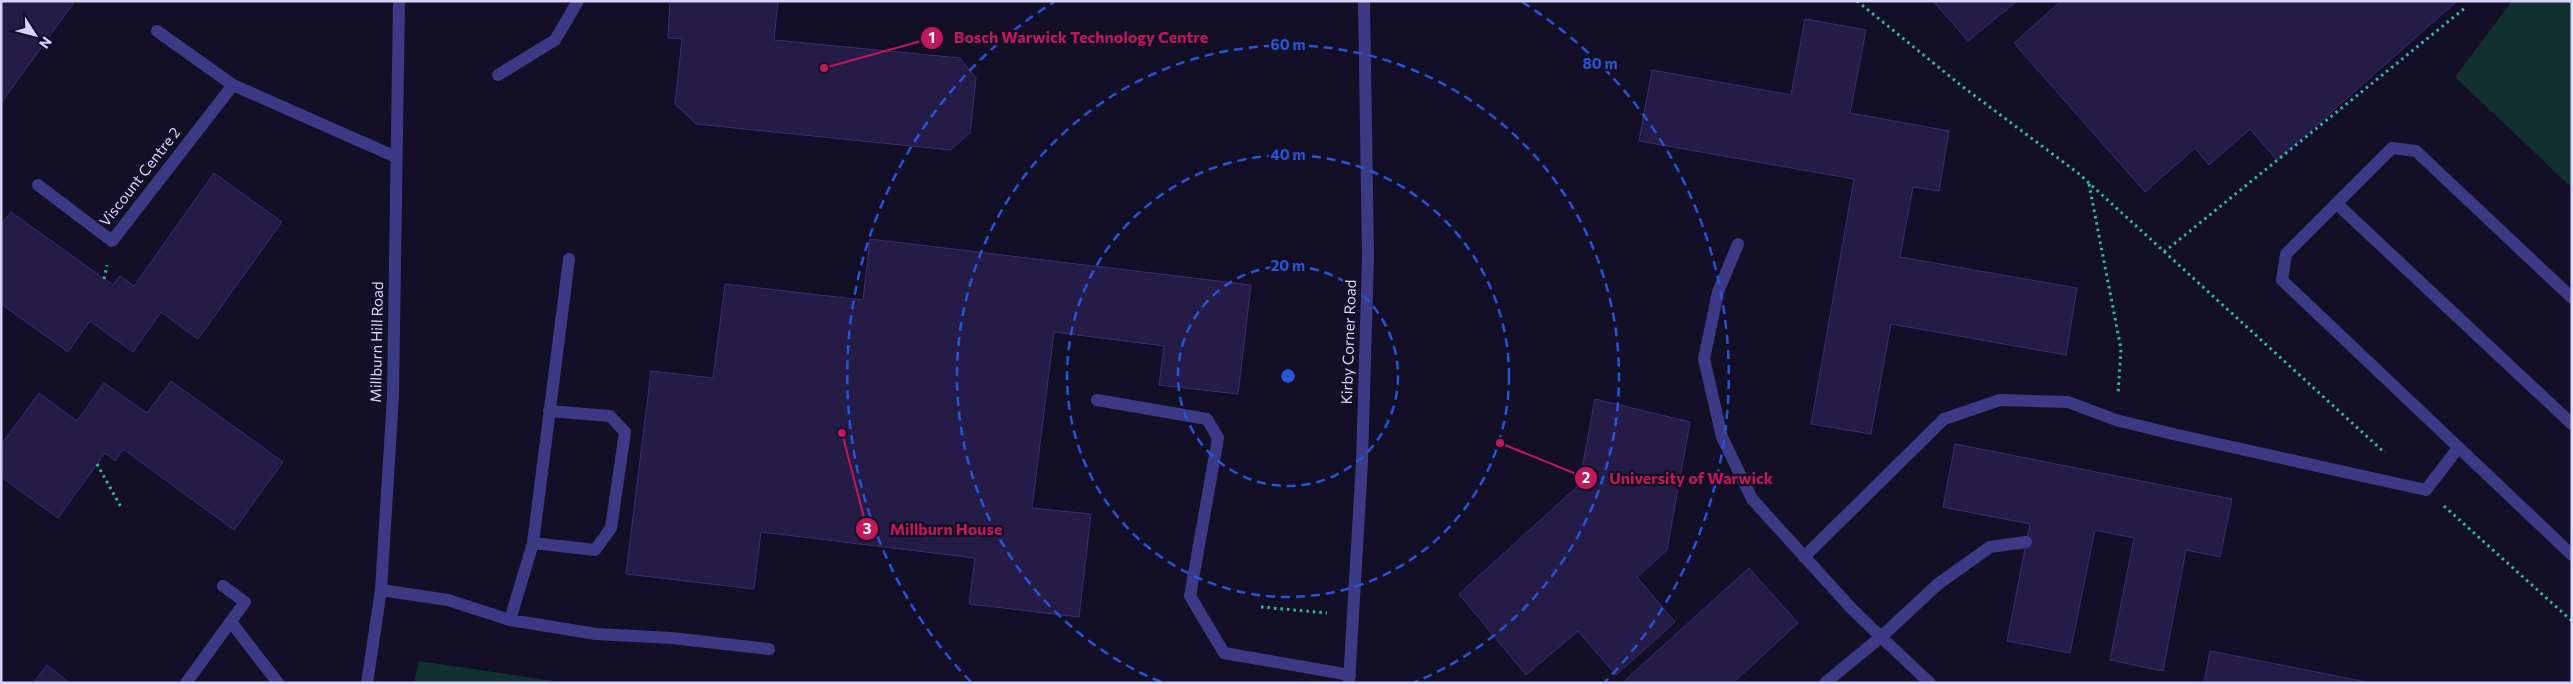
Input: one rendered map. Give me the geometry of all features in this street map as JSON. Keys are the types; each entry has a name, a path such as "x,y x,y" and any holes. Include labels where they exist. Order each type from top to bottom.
{"street":[{"name":"Millburn Hill Road","path":"367,683 381,590 393,396 400,1"},
{"path":"498,75 555,40 578,1"},
{"name":"Kirby Corner Road","path":"1350,679 1362,462 1368,256 1364,1"},
{"path":"157,31 232,85 396,157"},
{"name":"Viscount Centre 2","path":"38,185 112,241 232,85"},
{"path":"2572,298 2416,151 2392,148 2286,254 2282,280 2572,555"},
{"path":"2337,204 2572,424"},
{"path":"1738,244 1718,292 1704,359 1722,437 1752,499 1881,637 1930,683"},
{"path":"510,620 533,543 569,259"},
{"path":"1096,400 1207,419 1218,438 1190,596 1224,653 1350,679"},
{"path":"1804,556 1944,419 2000,400 2068,402 2116,420 2259,454 2426,490 2458,448"},
{"path":"533,543 595,550 611,528 625,432 610,416 549,411"},
{"path":"1825,683 1881,637 1938,584 1990,547 2026,542"},
{"path":"186,683 245,602 223,586"},
{"path":"381,590 448,600 510,620 596,634 672,638 769,649"},
{"path":"231,622 278,683"}],"path":[{"path":"1857,1 1949,76 2088,182 2390,457"},
{"path":"2164,252 2465,8"},
{"path":"2088,182 2121,349 2116,420"},
{"path":"98,464 122,509"},
{"path":"2426,490 2572,621"},
{"path":"1261,607 1353,615"}],"green space":[{"path":"2512,1 2572,1 2572,188 2455,77"},
{"path":"419,661 566,683 414,683"}],"building":[{"path":"1,1 75,1 1,103"},
{"path":"670,1 778,1 774,40 960,58 976,78 970,133 950,150 696,124 675,104 682,39 668,38"},
{"path":"1933,1 2017,1 1968,41"},
{"path":"2061,1 2457,1 2277,160 2250,129 2209,165 2195,148 2145,192 2014,43"},
{"path":"1805,19 1866,30 1850,113 1949,131 1939,191 1913,187 1900,257 2077,288 2066,355 1891,324 1871,434 1811,424 1854,179 1639,141 1652,70 1791,95"},
{"path":"214,173 282,222 198,339 161,312 133,352 90,321 68,352 1,304 1,225 11,212 113,285 120,276 134,286"},
{"path":"870,239 1251,285 1238,394 1159,385 1164,346 1054,332 1032,508 1091,514 1079,617 969,604 975,558 761,532 754,589 626,574 651,371 713,378 725,284 863,300"},
{"path":"171,381 283,462 234,530 123,449 115,461 105,453 58,518 1,477 1,445 39,393 77,421 104,383 147,413"},
{"path":"1595,399 1690,422 1667,550 1637,577 1675,622 1616,675 1578,631 1526,675 1459,594 1579,485"},
{"path":"1955,444 2232,499 2220,557 2186,550 2163,671 2110,660 2134,538 2095,530 2070,653 2007,641 2030,524 1943,507"},
{"path":"1749,568 1798,623 1733,683 1622,683"},
{"path":"2210,651 2372,683 2204,683"},
{"path":"47,665 70,683 33,683"}],"place":[{"name":"Bosch Warwick Technology Centre","path":"824,68"},
{"name":"Millburn House","path":"842,433"},
{"name":"University of Warwick","path":"1500,443"}]}
